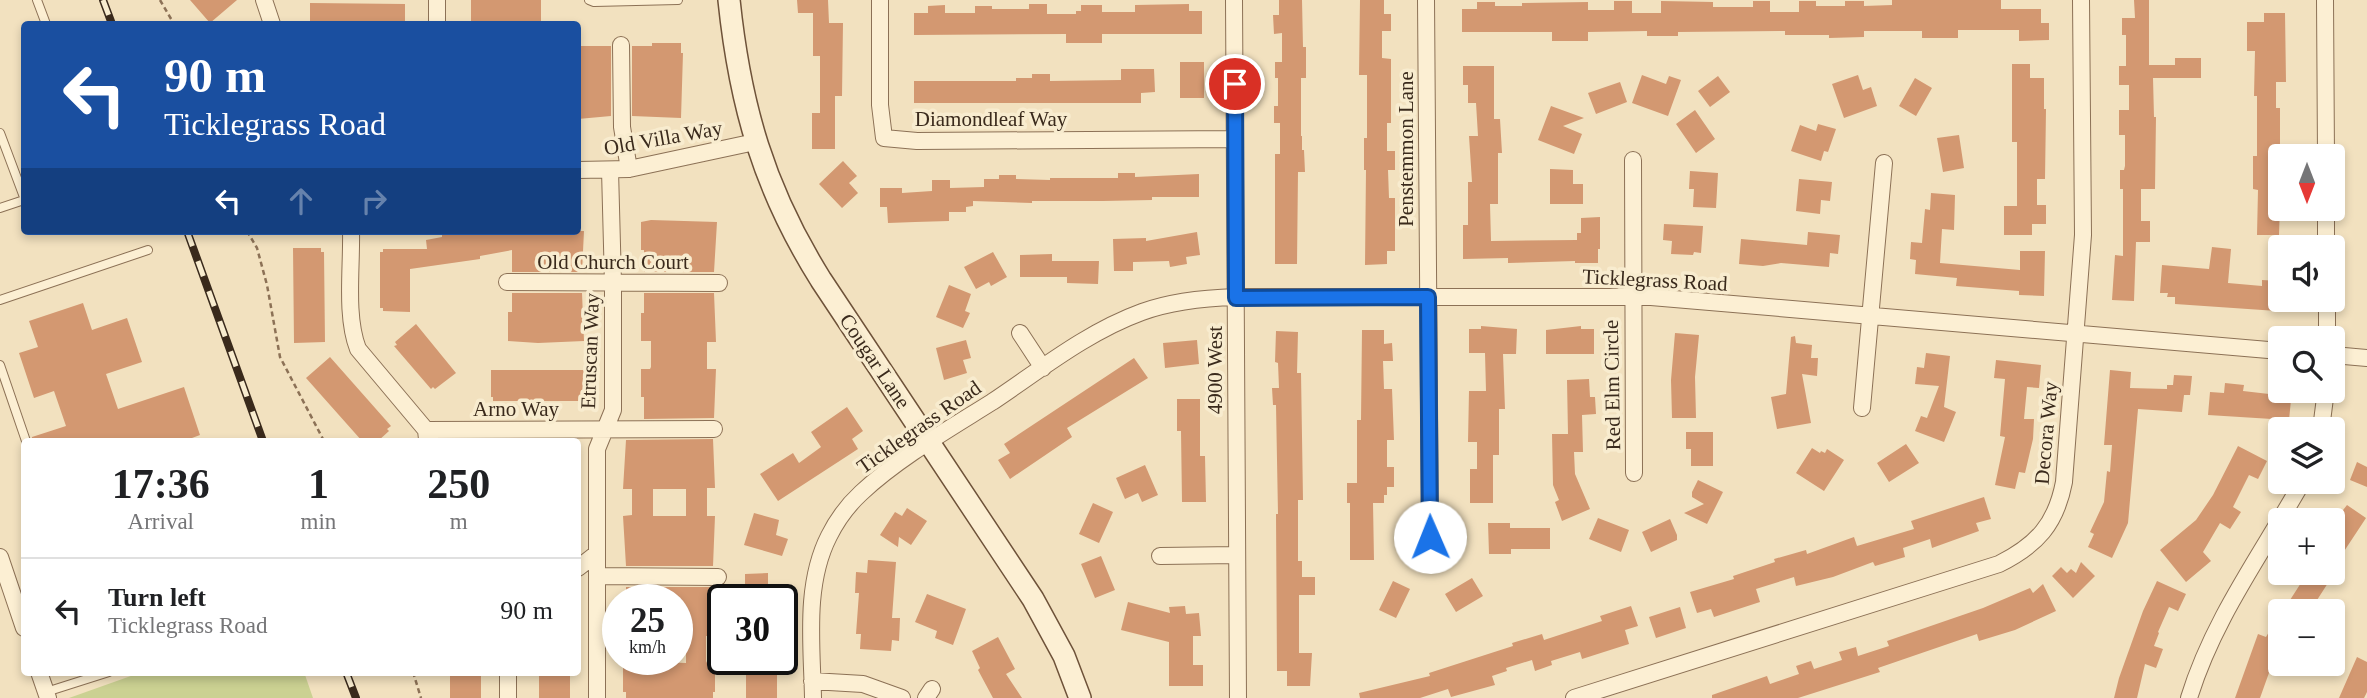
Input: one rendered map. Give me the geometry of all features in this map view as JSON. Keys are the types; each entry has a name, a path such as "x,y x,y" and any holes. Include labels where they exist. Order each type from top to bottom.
{"main road":[{"name":"Cougar Lane","path":"729,0 738,70 755,142 779,204 805,255 1033,599 1064,656 1080,698"}],"street":[{"path":"264,0 271,21"},
{"path":"437,0 437,21"},
{"name":"Diamondleaf Way","path":"880,0 880,105 884,138 917,141 1235,139"},
{"name":"4900 West","path":"1234,0 1238,698"},
{"name":"Penstemmon Lane","path":"1426,0 1430,537"},
{"name":"Decora Way","path":"1574,698 1998,564 2036,541 2052,520 2061,500 2064,482 2083,235 2081,0"},
{"path":"2325,0 2326,144"},
{"path":"621,44 622,127 629,169"},
{"name":"Old Villa Way","path":"581,170 629,169 755,142"},
{"name":"Red Elm Circle","path":"1633,160 1634,473"},
{"path":"1863,408 1884,163"},
{"name":"Etruscan Way","path":"597,698 597,449 612,410 610,170"},
{"path":"351,235 351,322 358,349 427,435"},
{"name":"Old Church Court","path":"507,282 719,283"},
{"name":"Ticklegrass Road","path":"813,698 814,585 829,536 859,495 929,443 1105,328 1144,311 1184,301 1236,298 1632,297 2268,350"},
{"path":"1020,333 1042,368"},
{"path":"2345,356 2367,358"},
{"name":"Arno Way","path":"427,435 605,429 714,429"},
{"path":"2189,698 2205,652 2227,606 2268,539"},
{"path":"581,566 596,554"},
{"path":"1160,556 1237,555"},
{"path":"0,557 21,619"},
{"path":"597,576 718,577"},
{"path":"40,676 47,695"},
{"path":"508,676 508,698"},
{"path":"813,681 863,684 902,698"}],"lane":[{"path":"37,0 45,21"},
{"path":"589,0 678,1"},
{"path":"0,133 21,190"},
{"path":"0,208 21,199"},
{"path":"0,300 148,250"},
{"path":"0,365 25,438"},
{"path":"47,695 96,676"}],"path":[{"path":"160,0 172,21"},
{"path":"249,235 257,248 272,304 276,345 280,357 322,438"},
{"path":"415,676 421,698"}],"green space":[{"path":"131,676 305,676 313,698 69,698"}],"building":[{"path":"190,0 237,0 212,21 208,21"},
{"path":"471,0 541,0 541,21 471,21"},
{"path":"797,0 828,0 829,23 843,23 842,96 835,96 835,149 812,149 812,113 820,113 820,56 813,56 813,13 798,13"},
{"path":"1279,0 1302,0 1303,47 1306,47 1306,78 1301,78 1301,136 1305,172 1298,172 1297,264 1275,264 1275,154 1280,154 1280,123 1274,123 1274,106 1278,106 1275,62 1282,62 1282,33 1274,34 1273,15 1279,15"},
{"path":"1360,0 1384,0 1384,14 1391,14 1391,31 1382,31 1382,58 1391,59 1391,123 1387,123 1387,151 1395,151 1395,170 1388,170 1389,198 1395,198 1395,251 1387,251 1387,264 1365,265 1364,138 1367,138 1367,75 1359,75"},
{"path":"1892,0 2001,0 2001,9 2041,9 2041,23 2049,23 2049,40 2019,41 2019,30 1958,30 1958,38 1922,38 1922,31 1864,31 1864,37 1829,38 1829,35 1785,35 1785,31 1678,32 1678,36 1647,36 1647,31 1588,32 1588,41 1552,41 1552,32 1462,32 1462,9 1477,9 1477,2 1495,2 1495,6 1522,6 1522,3 1588,2 1588,10 1614,10 1614,1 1632,1 1632,13 1661,13 1661,1 1713,2 1713,7 1753,7 1753,1 1770,1 1770,12 1799,12 1799,1 1816,1 1816,6 1845,6 1845,1 1864,1 1864,6 1892,5"},
{"path":"2134,0 2149,0 2149,65 2175,65 2175,58 2201,58 2201,78 2153,78 2156,117 2155,189 2141,189 2141,221 2150,221 2150,242 2136,242 2134,301 2112,300 2115,255 2123,256 2123,189 2120,189 2120,170 2124,170 2125,166 2125,135 2119,135 2119,110 2129,110 2129,85 2119,85 2119,66 2126,66 2126,35 2122,35 2122,18 2135,18"},
{"path":"310,3 405,4 405,21 310,21"},
{"path":"1029,4 1047,4 1047,14 1076,14 1076,11 1081,11 1081,5 1102,5 1102,12 1135,12 1135,5 1189,4 1189,11 1202,11 1202,34 1102,34 1102,43 1066,43 1066,34 914,35 914,13 928,13 928,6 945,5 945,13 975,13 975,6 1029,9"},
{"path":"2264,13 2285,13 2286,82 2276,82 2276,108 2280,108 2280,144 2268,144 2268,221 2279,221 2279,235 2257,235 2258,190 2253,189 2253,156 2257,156 2257,96 2254,96 2255,51 2247,51 2247,22 2264,22"},
{"path":"652,43 681,43 681,118 632,116 632,46 652,46"},
{"path":"581,46 611,46 611,116 581,119"},
{"path":"1180,62 1204,62 1204,98 1180,98"},
{"path":"2012,64 2030,64 2030,78 2044,78 2045,179 2037,179 2037,205 2046,205 2046,224 2032,224 2032,235 2004,235 2004,206 2017,206 2017,142 2012,142"},
{"path":"1463,66 1494,66 1494,119 1500,119 1502,153 1498,153 1498,204 1490,204 1491,241 1577,240 1577,233 1581,233 1581,218 1600,217 1598,263 1508,263 1508,258 1463,259 1463,225 1468,225 1468,182 1472,182 1469,136 1478,136 1476,103 1468,103 1468,85 1463,85"},
{"path":"1121,69 1154,69 1155,92 1141,93 1141,103 914,103 914,81 1016,81 1016,78 1032,78 1032,74 1050,74 1050,81 1121,80"},
{"path":"1642,75 1666,84 1669,76 1681,80 1668,116 1632,103"},
{"path":"1858,75 1863,90 1871,87 1877,106 1844,118 1832,84"},
{"path":"1718,76 1730,92 1710,107 1698,91"},
{"path":"1915,78 1932,88 1916,116 1899,106"},
{"path":"1620,82 1627,102 1596,114 1588,93"},
{"path":"1551,106 1584,118 1563,126 1582,134 1574,154 1538,140"},
{"path":"1695,110 1715,139 1696,153 1676,124"},
{"path":"1818,124 1836,129 1828,152 1824,151 1821,161 1791,151 1800,125 1816,131"},
{"path":"1959,135 1964,168 1943,172 1937,138"},
{"path":"843,161 857,176 849,183 858,193 842,208 819,184"},
{"path":"1550,169 1573,170 1573,184 1583,184 1583,204 1550,204"},
{"path":"1690,171 1718,173 1716,208 1693,207 1694,189 1689,189"},
{"path":"1118,173 1135,173 1135,177 1199,174 1199,197 1032,203 973,201 973,206 966,207 966,212 949,212 949,221 888,223 887,207 880,207 880,188 902,188 902,193 932,191 932,180 950,180 950,188 984,187 984,179 999,179 999,175 1016,175 1016,179 1050,180 1118,178"},
{"path":"1799,179 1832,182 1830,201 1821,200 1820,214 1796,211"},
{"path":"1931,193 1955,195 1954,230 1942,229 1940,263 2020,270 2020,251 2045,251 2044,296 2019,295 2019,291 1956,286 1957,278 1915,274 1916,260 1910,259 1911,242 1922,243 1925,209 1930,210"},
{"path":"641,222 717,222 714,272 644,272"},
{"path":"1664,224 1703,226 1701,253 1671,254 1672,241 1663,240"},
{"path":"581,231 584,231 582,272 512,272 512,250 480,256 480,259 410,269 410,312 383,311 383,308 380,308 380,252 383,252 383,249 427,249 426,240 442,237 581,235"},
{"path":"1197,232 1200,255 1186,257 1187,264 1170,267 1169,261 1133,262 1133,271 1114,271 1113,239 1146,238 1146,241"},
{"path":"1808,232 1840,235 1838,254 1830,253 1829,267 1781,263 1763,266 1739,264 1741,239 1807,245"},
{"path":"2212,247 2231,249 2228,283 2262,286 2262,280 2268,280 2268,310 2175,304 2175,297 2160,293 2162,265 2209,269"},
{"path":"293,248 321,248 321,252 324,252 325,342 294,343"},
{"path":"993,252 1007,277 991,286 989,282 976,289 964,267"},
{"path":"1052,254 1052,261 1099,261 1098,284 1067,283 1067,277 1020,277 1020,255"},
{"path":"949,285 971,294 965,311 970,313 963,328 936,317"},
{"path":"512,293 582,293 584,341 508,341 508,312 512,312"},
{"path":"644,293 714,293 716,342 707,342 707,369 716,369 714,418 644,419 641,369 651,367 651,341 641,341"},
{"path":"83,303 92,330 127,318 142,362 106,374 118,409 184,387 200,435 192,438 32,438 66,426 54,391 34,398 19,353 38,347 29,321"},
{"path":"416,324 456,373 435,389 431,389 394,346 397,345 395,342"},
{"path":"1481,326 1517,329 1516,354 1503,354 1505,409 1499,409 1499,455 1493,455 1493,503 1470,503 1470,469 1477,469 1477,442 1468,442 1469,391 1486,391 1485,353 1469,353 1469,329 1481,329"},
{"path":"1581,326 1581,329 1594,329 1594,354 1546,354 1546,330"},
{"path":"1362,330 1384,330 1384,344 1392,343 1393,361 1383,361 1384,389 1392,389 1394,440 1387,440 1387,467 1394,467 1394,487 1387,487 1384,503 1373,503 1374,560 1350,560 1350,503 1347,503 1347,483 1357,483"},
{"path":"1276,331 1298,332 1297,373 1301,373 1303,500 1298,500 1298,561 1302,561 1302,577 1315,577 1315,595 1299,595 1299,653 1312,653 1310,686 1287,686 1287,671 1277,671 1278,514 1276,405 1273,405 1272,388 1279,388 1278,363 1275,362"},
{"path":"1675,333 1699,335 1695,377 1696,418 1672,418 1671,380"},
{"path":"1795,336 1796,343 1812,345 1811,358 1818,358 1817,376 1802,374 1811,423 1777,429 1771,397 1786,394 1791,337"},
{"path":"966,340 971,358 963,360 967,373 944,380 936,348"},
{"path":"1197,340 1199,364 1165,368 1163,343"},
{"path":"1926,353 1950,356 1944,407 1956,412 1944,442 1915,431 1921,416 1927,418 1939,386 1915,384 1917,367 1924,368"},
{"path":"330,357 391,426 387,429 389,431 381,438 359,438 306,378"},
{"path":"1134,358 1148,378 1067,428 1072,437 1010,479 998,460 1010,453 1004,444"},
{"path":"1996,360 2041,365 2039,388 2027,387 2024,419 2034,419 2033,439 2025,473 2019,472 2015,489 1995,485 2005,437 2000,436 2005,379 1994,378"},
{"path":"491,370 586,370 586,398 582,398 582,401 493,401"},
{"path":"2110,370 2131,372 2130,388 2167,389 2167,385 2173,385 2174,375 2192,376 2190,395 2184,395 2182,412 2138,409 2128,523 2112,558 2088,547 2094,534 2090,532 2104,502 2107,471 2110,472 2112,445 2104,445"},
{"path":"1589,379 1590,397 1595,397 1596,414 1582,415 1583,452 1574,452 1575,474 1590,509 1562,521 1555,502 1559,500 1553,485 1552,434 1568,434 1567,380"},
{"path":"2225,383 2244,385 2243,391 2268,394 2268,403 2291,403 2289,417 2268,419 2208,415 2210,392 2224,393"},
{"path":"1177,399 1200,399 1200,456 1205,456 1206,502 1182,502 1181,431 1177,431"},
{"path":"847,407 863,431 852,439 858,449 778,501 760,474 793,453 799,463 821,447 811,432"},
{"path":"1686,432 1713,432 1713,466 1691,466 1691,449 1686,449"},
{"path":"713,439 715,488 707,488 707,516 715,516 713,566 626,566 623,516 632,515 632,489 623,489 626,440","holes":["653,489 686,489 686,516 653,516"]},
{"path":"1906,444 1919,463 1889,482 1877,463"},
{"path":"2238,446 2267,461 2258,479 2249,475 2233,507 2241,512 2230,529 2220,523 2203,552 2211,561 2186,582 2160,550 2196,520 2213,495"},
{"path":"1812,448 1820,453 1825,453 1827,449 1844,460 1824,491 1796,473"},
{"path":"2357,462 2367,467 2367,487 2350,480"},
{"path":"1145,465 1158,495 1142,502 1138,493 1125,499 1116,478"},
{"path":"1698,480 1723,492 1707,524 1684,513 1704,504 1692,497"},
{"path":"1984,497 1991,519 1976,523 1979,531 1932,548 1930,539 1903,548 1905,557 1875,566 1873,562 1833,577 1796,586 1794,577 1756,589 1760,602 1714,617 1711,609 1697,613 1690,592 1734,579 1733,576 1775,562 1774,559 1806,550 1807,554 1854,537 1857,546 1914,529 1911,521"},
{"path":"1093,503 1113,512 1099,543 1079,534"},
{"path":"2347,505 2366,518 2345,550 2345,508"},
{"path":"907,508 927,521 911,545 899,537 898,547 880,535 895,512 902,516"},
{"path":"754,513 779,520 776,535 788,539 782,556 744,545"},
{"path":"1598,518 1629,530 1621,552 1589,539"},
{"path":"1670,519 1677,540 1651,552 1642,532"},
{"path":"1488,523 1510,523 1510,528 1550,528 1550,549 1511,549 1511,554 1489,554"},
{"path":"1101,556 1115,590 1095,598 1081,564"},
{"path":"868,560 896,562 892,618 900,618 899,641 892,640 891,651 860,649 861,634 856,634 859,593 855,593 856,572 867,573"},
{"path":"2081,562 2095,576 2073,598 2052,576 2061,567 2067,573 2071,569 2076,573"},
{"path":"768,573 768,584 745,584 745,574"},
{"path":"1472,578 1483,596 1456,612 1445,594"},
{"path":"1393,581 1410,589 1396,618 1379,610"},
{"path":"2157,581 2186,594 2178,611 2169,607 2154,646 2163,649 2156,668 2145,664 2137,698 2114,698 2143,611"},
{"path":"2043,584 2056,611 2015,630 1979,641 1977,634 1878,668 1880,672 1798,698 1712,698 1712,695 1767,676 1770,684 1799,674 1796,666 1811,661 1814,669 1842,660 1839,652 1856,647 1858,656 1889,646 1887,641 1983,608 2030,588 2033,593"},
{"path":"2300,585 2327,585 2318,599 2291,599"},
{"path":"693,587 707,587 706,661 707,675 715,675 713,698 626,698 626,692 623,692 623,675 693,675"},
{"path":"927,594 966,609 953,645 935,638 937,631 915,622"},
{"path":"1128,602 1170,613 1169,607 1185,606 1186,614 1199,613 1201,636 1193,636 1193,665 1203,665 1203,686 1169,686 1169,642 1121,630"},
{"path":"1631,606 1638,626 1625,630 1629,644 1582,659 1580,652 1551,661 1552,665 1535,671 1532,660 1506,668 1507,671 1492,676 1495,685 1451,697 1448,689 1420,698 1360,698 1359,693 1430,676 1429,673 1542,634 1544,640 1602,621 1600,616"},
{"path":"1680,607 1686,628 1656,638 1649,617"},
{"path":"2258,634 2266,637 2268,634 2268,676 2260,698 2235,698"},
{"path":"998,637 1015,669 1006,674 1022,698 993,698 978,670 980,668 972,651"},
{"path":"2357,657 2367,662 2367,692 2364,698 2339,698"},
{"path":"746,675 777,675 777,698 746,698"},
{"path":"450,676 481,676 481,698 450,698"},
{"path":"539,676 570,676 570,698 539,698"}],"railway":[{"path":"103,0 111,21"},
{"path":"188,235 262,438"},
{"path":"348,676 356,698"}],"route":[{"path":"1235,84 1236,298 1428,297 1430,537"}]}
